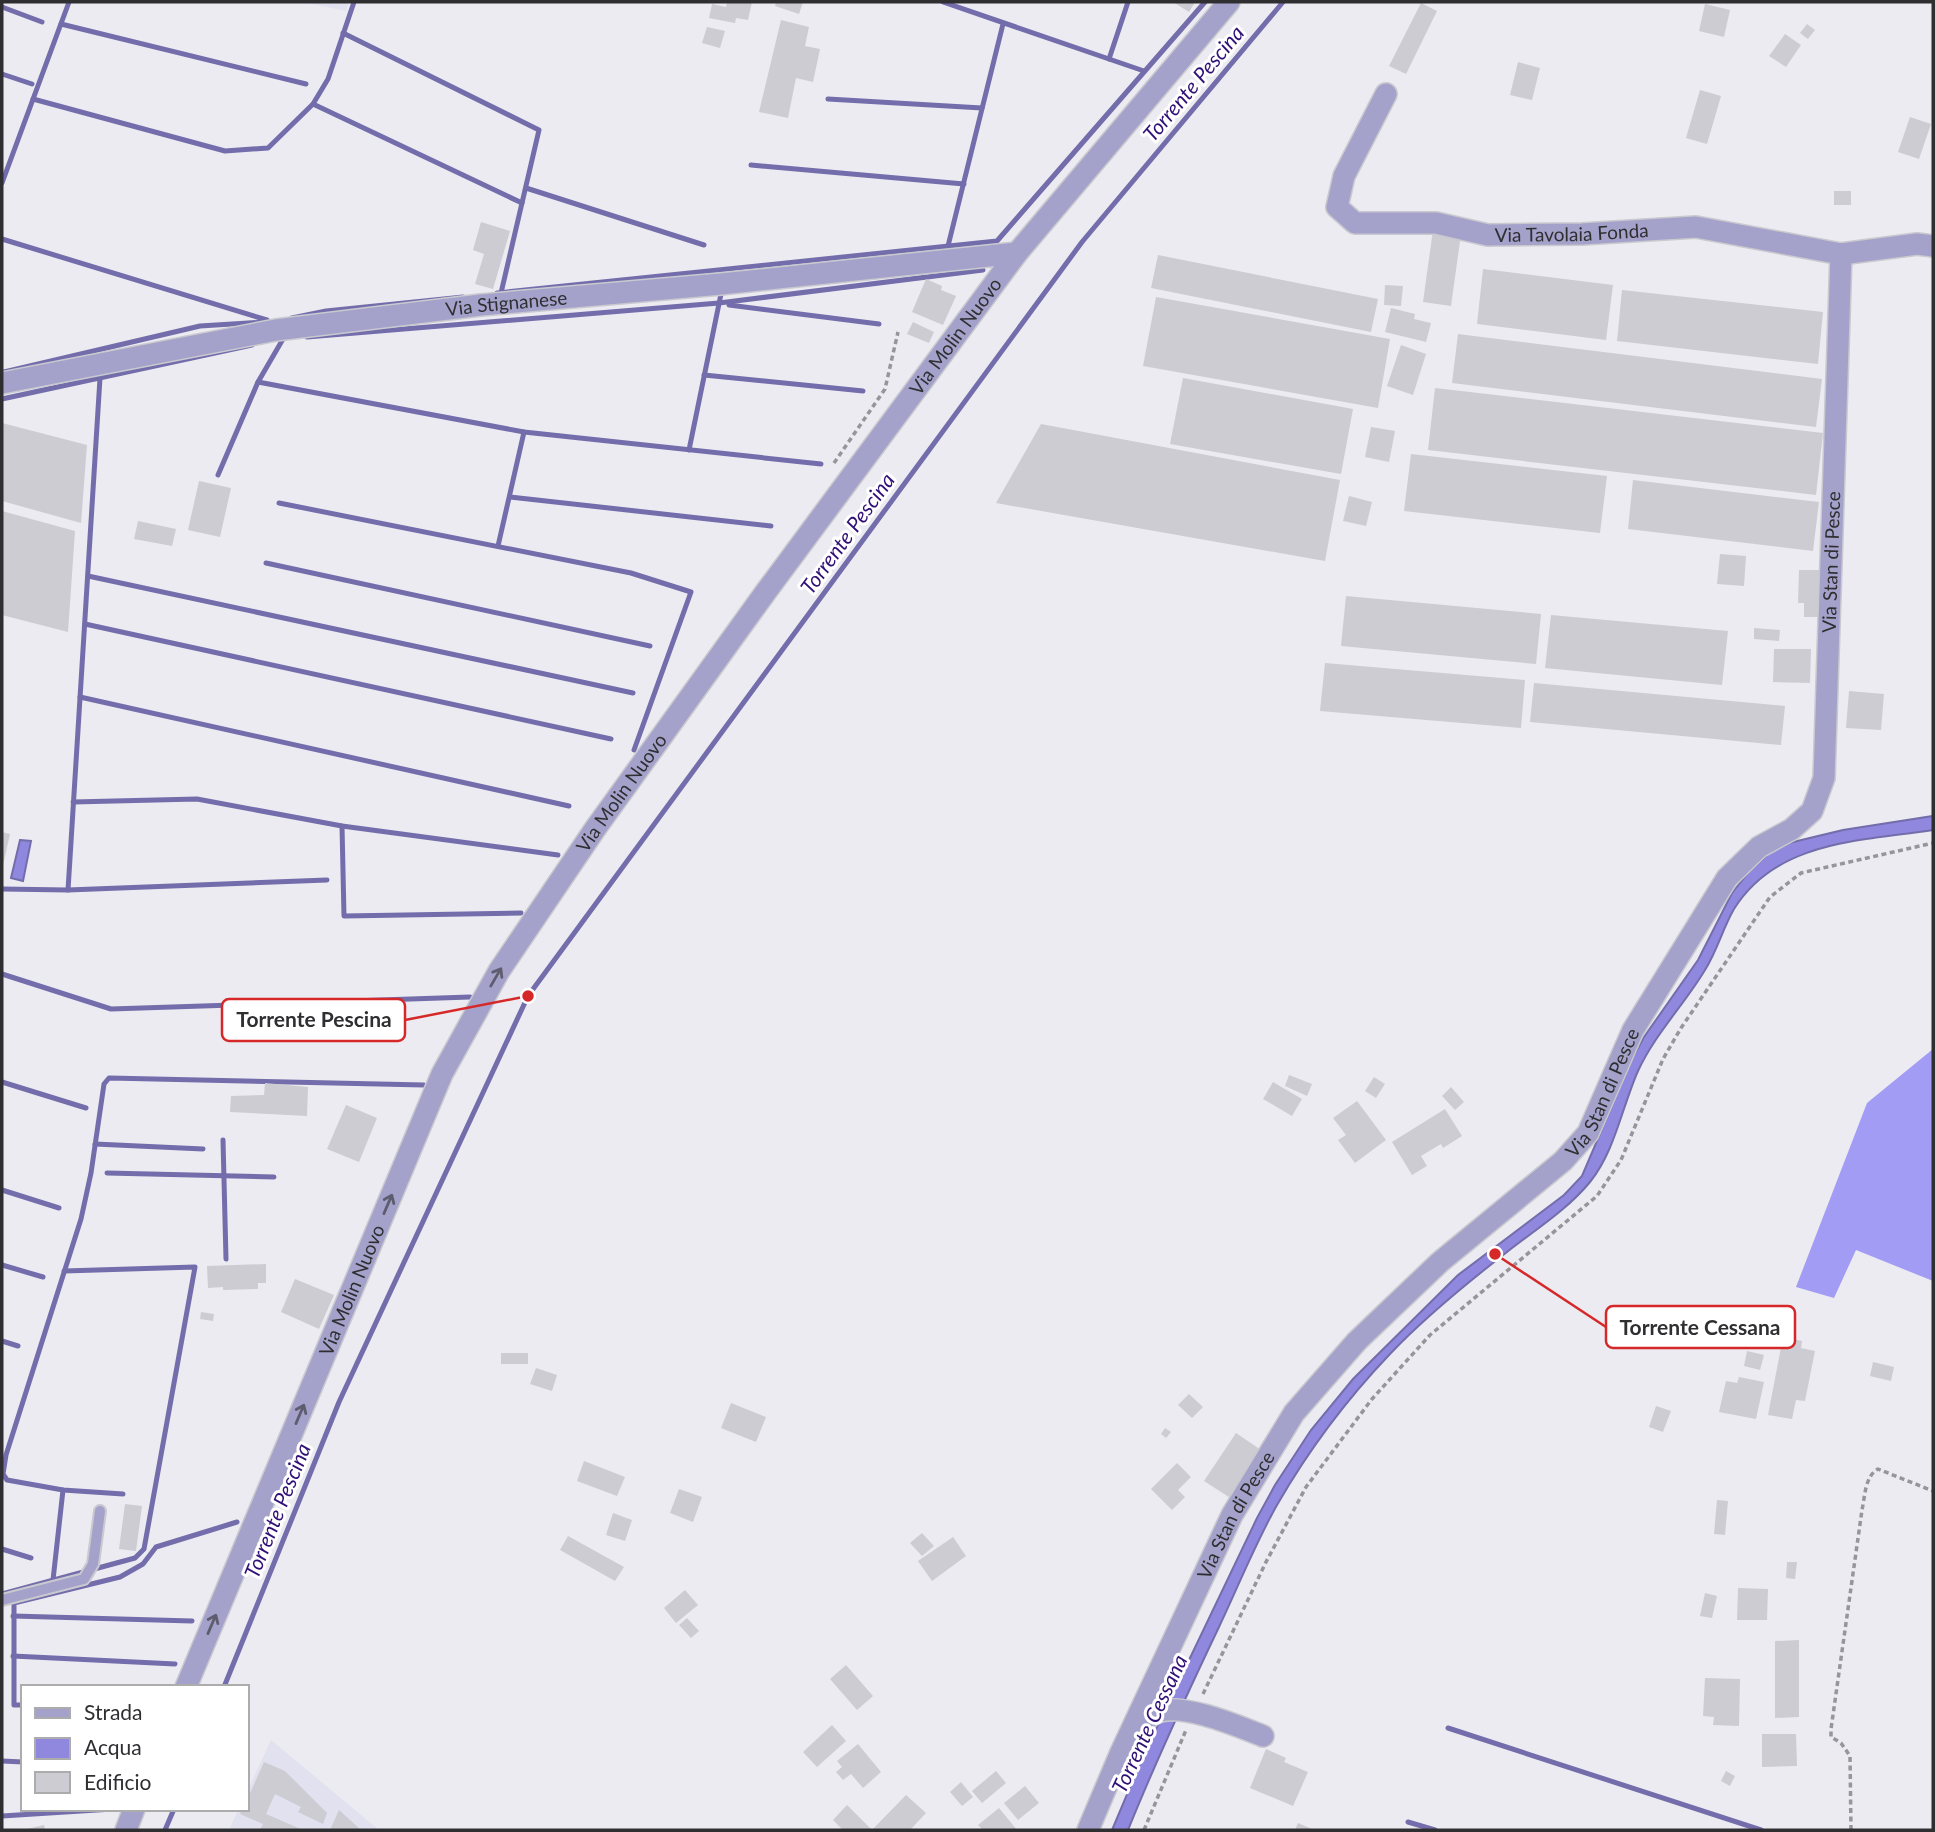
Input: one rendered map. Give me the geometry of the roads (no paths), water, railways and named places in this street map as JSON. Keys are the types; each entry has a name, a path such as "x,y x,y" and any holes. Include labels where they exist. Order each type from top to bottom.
{"street":[{"name":"Via Molin Nuovo","path":"187,1685 442,1074 499,971 595,829 765,593 1017,253 1228,2"},
{"name":"Via Tavolaia Fonda","path":"1386,94 1344,176 1337,207 1355,223 1436,223 1489,235 1582,234 1696,227 1841,254 1917,244 1933,246"},
{"name":"Via Stignanese","path":"2,383 276,330 481,305 721,284 1017,253"},
{"name":"Via Stan di Pesce","path":"1088,1830 1121,1752 1232,1515 1294,1413 1357,1340 1440,1262 1563,1161 1588,1133 1633,1030 1727,878 1759,847 1792,829 1812,811 1824,778 1841,254"},
{"path":"1121,1752 1147,1718 1160,1712 1194,1712 1224,1720 1263,1736"},
{"path":"126,1830 133,1811"}],"lane":[{"path":"2,1601 84,1579 93,1564 100,1511"}],"water":[{"path":"1933,816 1933,830 1823,848 1773,869 1752,886 1734,909 1705,970 1645,1057 1606,1157 1590,1182 1561,1211 1462,1288 1403,1340 1374,1371 1315,1445 1277,1505 1254,1550 1128,1830 1112,1830 1144,1754 1257,1518 1311,1430 1353,1379 1458,1275 1564,1195 1582,1176 1644,1037 1698,960 1732,893 1748,873 1768,854 1789,843 1843,830"},
{"path":"20,840 31,841 23,881 11,878"}],"waterway":[{"path":"2,183 69,2"},
{"path":"33,99 225,151 268,148 313,104 328,79 354,2"},
{"path":"943,2 1144,71"},
{"path":"1109,59 1128,2"},
{"path":"497,293 997,241 1205,2"},
{"name":"Torrente Pescina","path":"225,1685 339,1402 528,996 1082,242 1283,2"},
{"path":"2,7 42,22"},
{"path":"61,24 306,84"},
{"path":"948,246 1003,24"},
{"path":"343,33 539,130 501,293"},
{"path":"2,74 32,84"},
{"path":"828,99 982,108"},
{"path":"313,104 522,203"},
{"path":"751,165 964,184"},
{"path":"526,188 704,245"},
{"path":"2,239 267,320"},
{"path":"307,337 719,303 983,270"},
{"path":"689,450 721,294"},
{"path":"292,318 326,311 463,297"},
{"path":"729,305 879,324"},
{"path":"4,372 200,326 265,322"},
{"path":"218,475 258,382 283,339"},
{"path":"2,399 252,345"},
{"path":"704,375 863,391"},
{"path":"68,890 100,378"},
{"path":"258,382 524,432 821,464"},
{"path":"498,546 524,432"},
{"path":"510,497 771,526"},
{"path":"279,503 631,573 691,592 634,750"},
{"path":"266,563 650,646"},
{"path":"88,576 633,693"},
{"path":"85,624 611,739"},
{"path":"80,697 569,806"},
{"path":"73,802 197,799 342,826 558,855"},
{"path":"342,826 344,916 521,913"},
{"path":"2,889 68,890 327,880"},
{"path":"2,974 111,1009 470,997"},
{"path":"123,1494 63,1490 7,1480 3,1474 6,1455 81,1219 91,1173 104,1084 109,1078 424,1085"},
{"path":"2,1082 86,1108"},
{"path":"223,1140 226,1259"},
{"path":"95,1144 203,1149"},
{"path":"107,1173 274,1177"},
{"path":"2,1190 59,1208"},
{"path":"2,1265 43,1277"},
{"path":"2,1594 135,1558 144,1549 195,1267 64,1271"},
{"path":"2,1341 18,1346"},
{"path":"53,1580 63,1490"},
{"path":"21,1705 14,1705 14,1603 120,1577 143,1564 156,1547 237,1522"},
{"path":"2,1549 31,1558"},
{"path":"13,1616 192,1621"},
{"path":"13,1656 175,1664"},
{"path":"1448,1728 1761,1830"},
{"path":"2,1761 21,1762"},
{"path":"2,1816 81,1811"},
{"name":"Torrente Pescina","path":"165,1830 173,1811"},
{"path":"1408,1822 1435,1830"}],"place":[{"name":"Torrente Pescina","path":"528,996"},
{"name":"Torrente Cessana","path":"1495,1254"}]}
